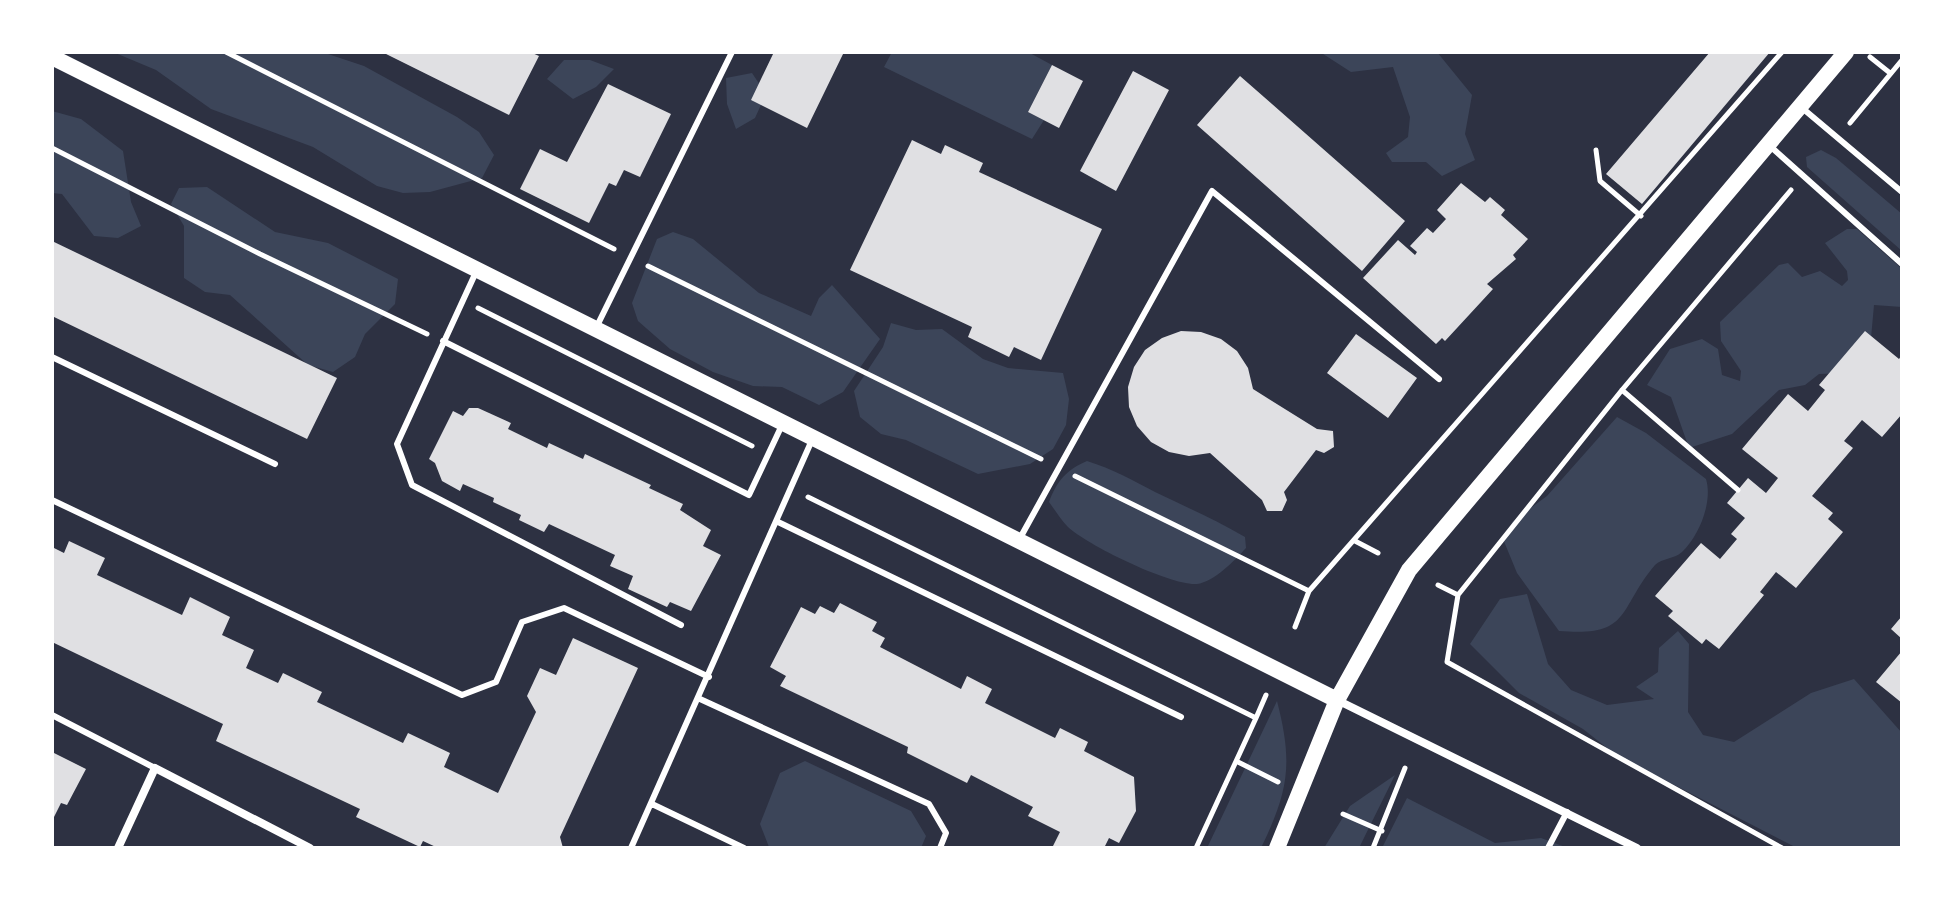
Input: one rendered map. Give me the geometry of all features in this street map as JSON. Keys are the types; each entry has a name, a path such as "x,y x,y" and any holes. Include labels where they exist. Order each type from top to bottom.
{"main road":[{"path":"1277,848 1337,700 1409,570 1846,52"},
{"path":"52,57 812,440 1337,700"}],"street":[{"path":"1337,700 1568,811 1637,848"},
{"path":"118,848 155,768 310,848"}],"lane":[{"path":"595,330 732,52"},
{"path":"1800,106 1902,192"},
{"path":"1768,144 1902,264"},
{"path":"1018,542 1212,191 1439,379"},
{"path":"477,269 397,444 412,485 681,625"},
{"path":"443,341 749,495 783,424"},
{"path":"52,357 275,464"},
{"path":"631,848 700,699 812,440"},
{"path":"52,500 462,695 496,682 522,622 564,608 709,677"},
{"path":"776,521 1181,717"},
{"path":"700,699 929,804 946,833 940,848"},
{"path":"52,715 155,768"},
{"path":"652,804 744,848"},
{"path":"1548,848 1568,811"}],"path":[{"path":"1295,627 1309,591 1782,52"},
{"path":"1870,57 1890,73"},
{"path":"1838,138 1902,60"},
{"path":"52,148 260,254 443,341"},
{"path":"1596,150 1600,181 1641,216"},
{"path":"1782,848 1447,662 1458,595 1622,390 1803,175"},
{"path":"463,301 770,455"},
{"path":"1622,390 1738,490"},
{"path":"1058,468 1309,591"},
{"path":"1355,541 1378,553"},
{"path":"1438,585 1458,595"},
{"path":"1256,718 1266,695"},
{"path":"1238,762 1282,784"},
{"path":"1373,848 1405,768"},
{"path":"1343,814 1382,831"}],"shaded area":[{"path":"113,52 322,52 364,66 457,117 479,132 494,155 482,178 430,192 403,193 377,186 313,147 211,109 156,70"},
{"path":"892,52 1028,52 1052,65 1028,112 1044,120 1032,139 884,67"},
{"path":"1320,52 1437,52 1472,95 1465,134 1475,160 1442,176 1426,162 1392,162 1386,153 1408,137 1410,117 1393,67 1351,72"},
{"path":"564,60 590,60 614,69 596,87 573,99 547,79"},
{"path":"752,73 766,94 755,118 736,129 727,104 726,78"},
{"path":"52,111 81,119 123,151 131,202 141,226 118,238 94,236 62,194 52,193"},
{"path":"1821,150 1836,158 1902,214 1902,251 1807,167 1806,157"},
{"path":"207,187 275,232 328,243 398,279 395,304 365,334 355,357 333,372 308,365 230,295 205,292 184,278 184,226 171,204 179,188"},
{"path":"1847,229 1857,229 1902,269 1902,307 1874,305 1870,349 1845,373 1819,374 1805,385 1779,390 1732,434 1689,448 1671,397 1647,385 1670,349 1702,339 1718,349 1722,375 1740,381 1741,371 1721,341 1720,322 1779,265 1788,263 1802,277 1820,271 1842,286 1848,280 1847,271 1825,243"},
{"path":"673,232 693,239 759,293 811,316 819,298 832,285 880,339 843,392 819,405 782,387 753,386 713,372 670,349 638,321 632,303 657,239"},
{"path":"891,323 916,330 942,329 983,359 1008,368 1063,373 1069,399 1066,425 1053,449 1030,464 978,474 906,440 881,434 860,417 854,391 883,347"},
{"path":"1617,417 1646,433 1706,479 1706,508 1699,528 1688,545 1679,554 1655,565 1620,617 1611,625 1583,632 1559,631 1517,573 1503,539 1513,521 1547,496"},
{"path":"1087,461 1122,475 1245,537 1246,548 1217,575 1197,584 1150,572 1093,544 1068,527 1049,502 1063,477"},
{"path":"1527,594 1548,664 1571,690 1607,705 1654,699 1636,687 1658,672 1659,648 1678,631 1689,644 1688,712 1703,735 1734,742 1811,693 1854,679 1902,733 1902,848 1797,848 1616,755 1583,729 1519,693 1470,644 1500,599"},
{"path":"1277,701 1285,742 1286,776 1278,809 1261,848 1207,848"},
{"path":"805,761 911,811 926,836 921,848 769,847 760,824 780,773"},
{"path":"1395,775 1359,848 1324,848 1350,806"},
{"path":"1407,798 1495,843 1541,838 1568,848 1382,848"}],"building":[{"path":"382,52 530,52 539,56 509,115"},
{"path":"774,52 844,52 807,128 751,100"},
{"path":"1710,52 1770,52 1642,204 1606,174"},
{"path":"1052,65 1083,81 1059,128 1028,112"},
{"path":"1133,71 1169,90 1116,191 1080,171"},
{"path":"1240,76 1405,221 1362,271 1197,125"},
{"path":"608,84 671,114 640,177 624,170 616,186 609,183 589,223 520,189 540,149 567,162"},
{"path":"912,140 941,154 945,145 983,163 979,172 1102,229 1041,360 1014,347 1009,357 968,337 972,327 850,270"},
{"path":"1461,183 1485,202 1490,197 1505,210 1501,215 1528,239 1513,255 1516,259 1487,284 1493,289 1445,341 1442,338 1436,344 1363,278 1398,240 1415,255 1417,252 1410,246 1427,228 1433,233 1446,219 1437,210"},
{"path":"52,241 337,378 307,439 52,316"},
{"path":"1181,331 1201,332 1221,339 1237,351 1248,368 1253,389 1317,429 1333,431 1334,447 1324,453 1316,450 1284,492 1287,500 1282,511 1267,511 1262,500 1210,453 1189,456 1169,452 1151,442 1137,426 1129,407 1128,387 1134,367 1145,350 1162,338"},
{"path":"1865,331 1899,359 1902,355 1902,414 1882,437 1862,420 1844,441 1853,448 1812,496 1833,513 1828,519 1843,532 1796,588 1776,572 1760,592 1764,595 1719,649 1706,639 1702,644 1668,616 1673,611 1655,596 1701,543 1720,559 1737,539 1731,534 1745,518 1727,503 1748,478 1766,493 1778,478 1742,449 1788,394 1808,411 1825,390 1819,385"},
{"path":"1356,334 1417,378 1388,418 1327,373"},
{"path":"469,408 478,408 511,423 508,429 547,448 549,443 583,459 585,454 683,504 680,510 711,530 703,546 721,555 691,611 670,602 667,607 628,589 633,576 610,566 615,555 549,524 544,532 519,520 521,515 493,502 494,498 463,484 460,491 442,481 435,463 429,459 453,411 463,416"},
{"path":"69,541 105,558 97,575 182,615 190,597 230,617 222,635 254,650 246,668 278,683 283,673 322,692 317,702 403,743 408,733 450,753 444,767 498,793 536,712 527,696 540,668 556,675 573,638 638,668 560,837 563,848 438,848 423,841 420,847 356,817 360,809 216,741 223,724 52,642 52,547 64,553"},
{"path":"840,603 877,622 872,631 885,638 880,647 961,689 967,676 992,689 985,703 1055,738 1060,728 1088,742 1084,751 1134,777 1136,811 1119,843 1109,838 1104,848 1052,848 1060,832 1028,816 1033,807 971,775 967,783 907,753 908,747 780,686 786,676 770,667 801,607 815,614 820,606 834,613"},
{"path":"1902,616 1902,639 1891,629"},
{"path":"1902,651 1902,703 1876,682"},
{"path":"52,752 86,769 67,805 61,803 52,821"}]}
